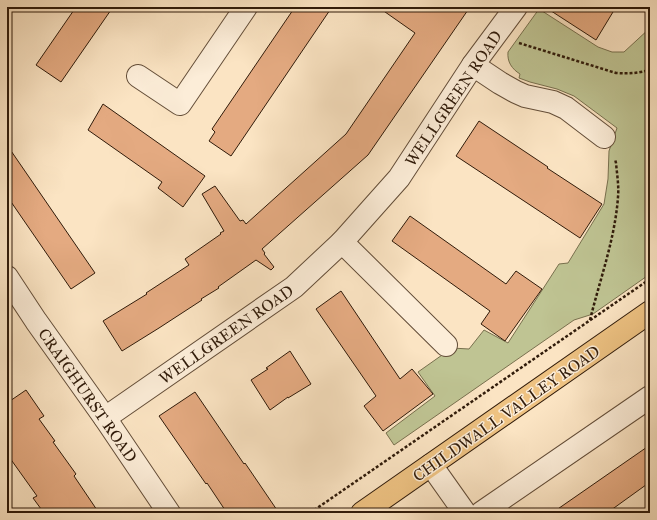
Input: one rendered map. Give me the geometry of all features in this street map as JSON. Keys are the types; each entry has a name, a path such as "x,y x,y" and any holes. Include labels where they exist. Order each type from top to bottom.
{"main road":[{"name":"CHILDWALL VALLEY ROAD","path":"362,513 650,312"}],"street":[{"path":"138,76 180,104 246,7"},
{"name":"WELLGREEN ROAD","path":"105,418 294,287 342,242 400,178 474,66 516,7"},
{"path":"474,66 516,92 525,96 553,102 566,108 604,137"},
{"path":"342,242 446,345"},
{"name":"CRAIGHURST ROAD","path":"7,277 36,321 105,418 164,511"},
{"path":"481,513 650,397"},
{"path":"430,465 465,513"}],"path":[{"path":"498,31 522,44 616,73 627,74 650,70"},
{"path":"590,321 613,230 618,196 616,163 612,150 604,137"},
{"path":"310,513 650,279"}],"green space":[{"path":"539,9 598,47 612,52 624,52 650,28 650,274 593,314 574,320 394,445 386,433 435,396 418,372 452,348 469,349 484,330 508,343 559,264 568,263 604,204 608,179 609,151 617,128 574,96 557,89 519,78 520,74 509,62 508,52"}],"building":[{"path":"76,7 113,7 61,82 36,65"},
{"path":"295,7 332,7 231,156 209,141 215,132 212,129"},
{"path":"378,7 470,7 368,155 262,249 274,267 271,270 256,260 218,287 219,288 201,299 202,300 122,351 103,321 147,294 146,293 189,265 185,259 224,231 202,194 215,186 240,221 243,220 246,224 346,134 415,33"},
{"path":"545,7 616,7 596,40"},
{"path":"103,104 205,176 183,207 158,188 162,182 88,130"},
{"path":"479,121 602,204 580,238 456,156"},
{"path":"7,145 95,273 71,289 7,196"},
{"path":"410,216 506,284 516,271 542,289 505,341 481,324 490,311 392,241"},
{"path":"341,291 400,379 412,369 433,394 383,431 364,406 376,396 316,309"},
{"path":"290,351 311,384 288,397 270,410 251,380 268,369 266,368"},
{"path":"26,390 44,416 39,419 55,441 53,442 76,474 74,476 99,513 44,513 33,498 37,496 7,454 7,403"},
{"path":"195,392 279,513 227,513 207,483 206,484 159,416"},
{"path":"650,445 650,482 607,513 552,513"}]}
